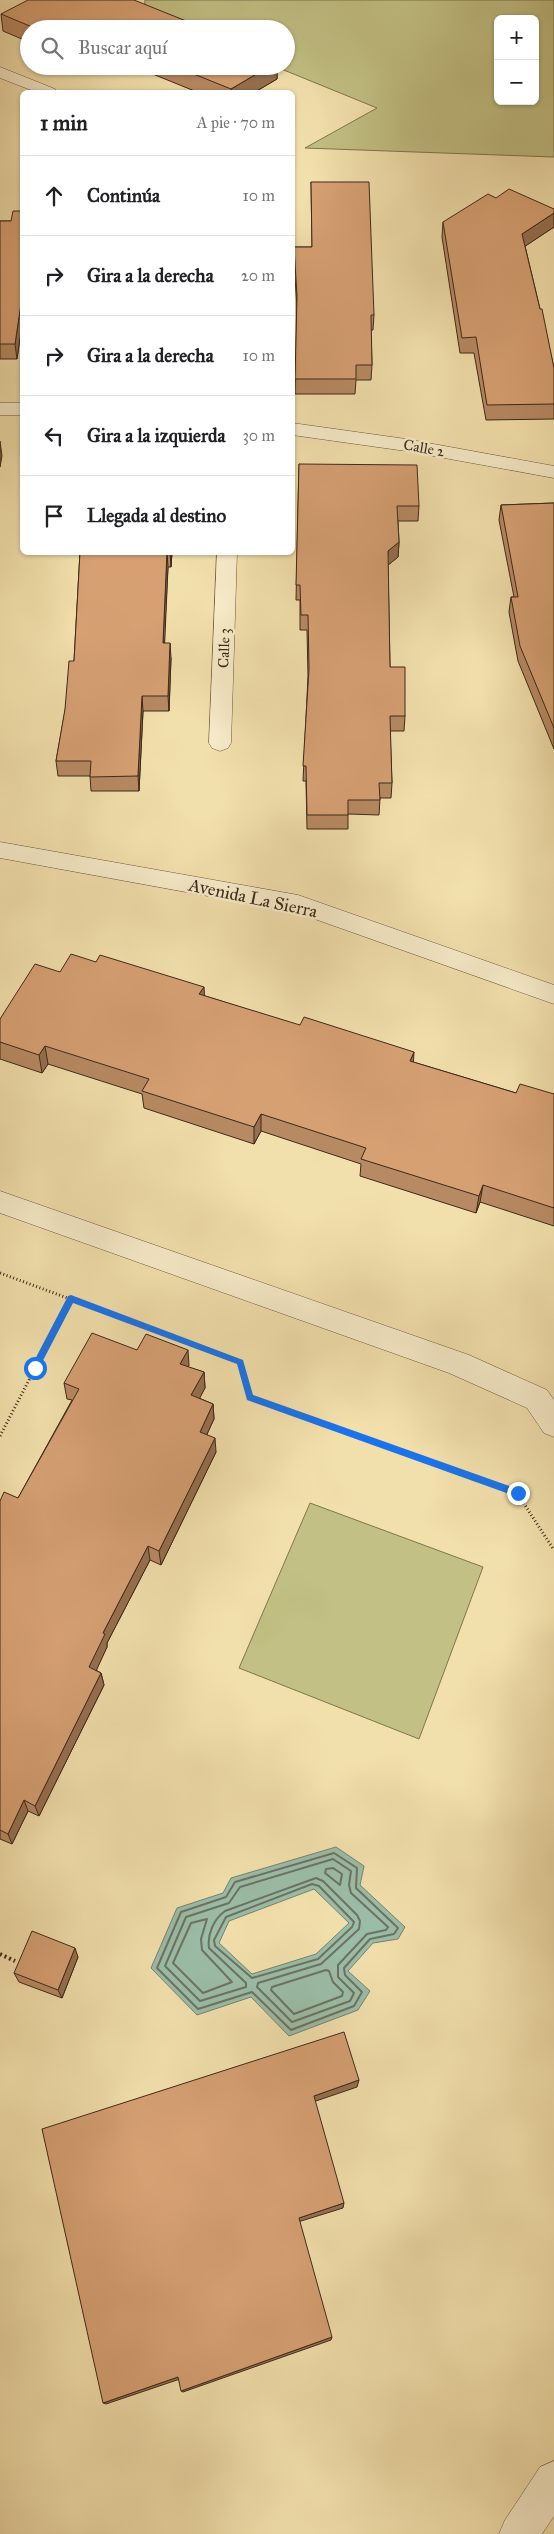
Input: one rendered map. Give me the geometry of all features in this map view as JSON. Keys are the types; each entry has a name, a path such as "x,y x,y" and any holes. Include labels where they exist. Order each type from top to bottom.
{"street":[{"path":"0,72 44,90"},
{"path":"0,409 20,409"},
{"name":"Calle 2","path":"295,429 406,444 554,472"},
{"name":"Calle 3","path":"220,744 227,555"},
{"name":"Avenida La Sierra","path":"0,850 298,904 554,995"},
{"path":"0,1203 460,1364 537,1399 554,1424"},
{"path":"519,2534 554,2481"}],"path":[{"path":"0,1273 240,1362 250,1397 518,1493 554,1550"},
{"path":"0,1436 71,1299"},
{"path":"0,1954 16,1961"}],"shaded area":[{"path":"145,0 554,0 554,157 305,148 377,108 295,75 295,20 159,20 144,14"},
{"path":"310,1503 483,1567 419,1739 239,1668"}],"water":[{"path":"336,1847 364,1866 360,1885 405,1927 398,1939 373,1943 348,1971 370,1991 358,2010 289,2036 251,1997 197,2015 151,1968 177,1908 223,1893 231,1878","holes":["314,1889 349,1923 316,1954 252,1974 219,1943 229,1921"]}],"building":[{"path":"28,0 134,0 184,20 20,20 20,22 1,14"},
{"path":"196,75 255,75 231,89"},
{"path":"311,182 369,182 374,315 371,315 372,365 356,365 356,379 295,379 297,296 295,247 312,247"},
{"path":"509,189 554,209 554,213 522,234 540,309 542,309 554,368 554,404 487,405 476,337 462,338 443,222 488,194 496,198"},
{"path":"13,211 20,211 20,311 15,344 0,344 0,221 11,221"},
{"path":"299,464 417,465 419,506 397,506 399,542 388,551 390,667 405,667 405,716 390,716 392,783 379,783 380,800 348,800 348,815 307,815 306,766 303,766 309,669 308,615 301,615 300,585 296,585"},
{"path":"554,503 554,728 520,646 511,597 518,597 501,505"},
{"path":"80,555 167,555 163,643 170,643 168,696 142,696 138,776 90,777 91,761 56,761 65,709 69,661 74,661"},
{"path":"71,954 96,962 100,955 204,987 199,994 300,1025 304,1017 414,1052 410,1061 516,1093 520,1084 554,1094 554,1208 483,1185 479,1196 361,1159 366,1148 261,1114 254,1127 142,1091 149,1079 45,1046 39,1055 0,1042 0,1019 35,964 60,972"},
{"path":"92,1333 137,1350 146,1334 188,1350 180,1364 204,1372 191,1395 213,1404 200,1432 215,1438 159,1551 148,1546 103,1633 105,1634 89,1667 101,1673 35,1806 24,1800 8,1834 0,1830 0,1501 4,1492 18,1498 79,1389 64,1383"},
{"path":"32,1931 75,1948 58,1990 14,1973"},
{"path":"344,2032 359,2080 314,2096 344,2203 299,2218 332,2337 181,2391 178,2377 103,2403 42,2129"}],"route":[{"path":"35,1368 71,1299 240,1362 250,1397 518,1493"}]}
